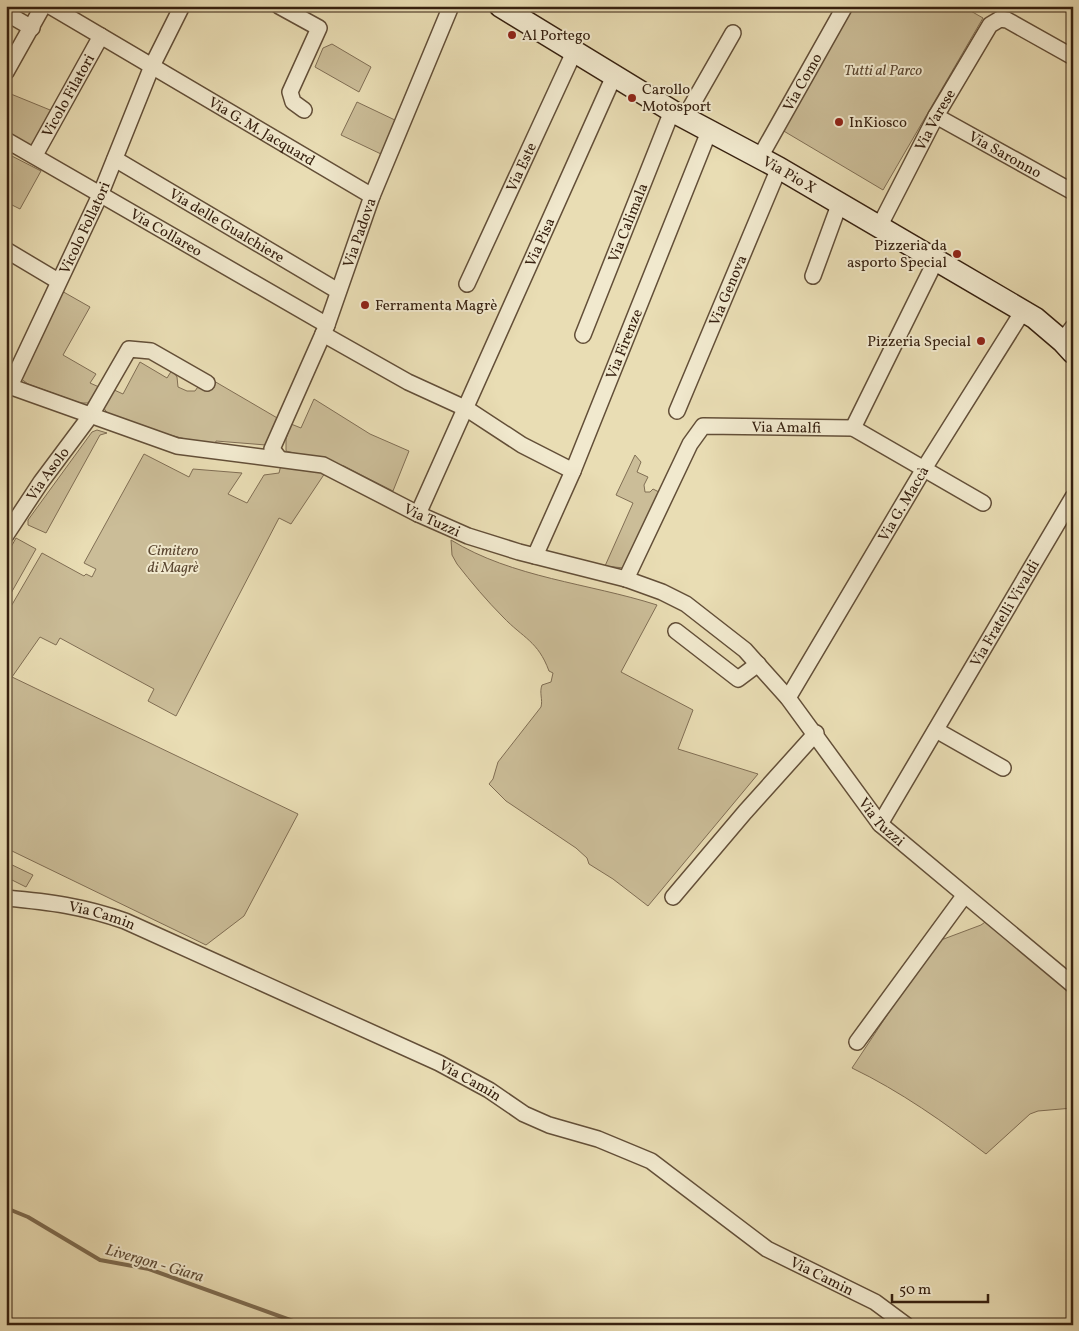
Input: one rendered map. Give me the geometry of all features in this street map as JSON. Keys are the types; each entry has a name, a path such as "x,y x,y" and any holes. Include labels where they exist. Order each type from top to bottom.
{"street":[{"path":"6,72 44,6"},
{"path":"50,6 152,66"},
{"name":"Vicolo Follatori","path":"8,386 12,361 58,281 101,193 152,66 182,6"},
{"path":"279,6 319,28 290,92 293,102 304,110"},
{"name":"Via Padova","path":"279,458 272,450 325,330 372,196 451,6"},
{"name":"Via Pio X","path":"500,6 575,50 614,76 679,114 710,129 779,168 1069,340"},
{"name":"Via Como","path":"760,157 845,6"},
{"path":"6,13 32,28"},
{"name":"Via Varese","path":"879,227 936,116 986,29 1000,19 1007,20 1073,57"},
{"name":"Via Calimala","path":"583,335 679,114 733,33"},
{"name":"Vicolo Filatori","path":"35,155 101,36"},
{"name":"Via Este","path":"467,284 575,50"},
{"name":"Via G. M. Jacquard","path":"152,66 372,196"},
{"name":"Via Pisa","path":"418,514 467,409 614,76"},
{"name":"Via Saronno","path":"936,116 1073,192"},
{"name":"Via Firenze","path":"535,556 573,471 710,129"},
{"name":"Via Collareo","path":"6,140 101,193 325,330"},
{"name":"Via delle Gualchiere","path":"115,160 338,291"},
{"name":"Via Genova","path":"677,411 779,168"},
{"path":"813,276 839,205"},
{"path":"6,250 58,281"},
{"path":"936,260 853,428 983,503"},
{"name":"Via G. Maccà","path":"788,698 925,468 1023,311"},
{"path":"325,330 408,382 467,409 522,445 573,471"},
{"name":"Via Asolo","path":"6,535 41,482 91,415 129,349 151,351 207,383"},
{"name":"Via Tuzzi","path":"8,386 91,415 116,426 177,446 279,458 333,469 418,514 468,536 535,556 626,579 662,592 686,604 745,650 788,698 816,733 880,824 1073,985"},
{"name":"Via Amalfi","path":"626,579 690,444 703,426 853,428"},
{"name":"Via Fratelli Vivaldi","path":"880,824 1073,497"},
{"path":"676,630 738,679 758,664"},
{"path":"936,730 1003,768"},
{"path":"674,897 745,812 816,733"},
{"path":"857,1042 964,896"},
{"name":"Via Camin","path":"6,898 91,909 125,921 439,1063 489,1090 524,1114 549,1125 598,1139 651,1161 767,1249 875,1302 906,1325"}],"green space":[{"name":"Tutti al Parco","path":"851,6 962,6 983,18 883,190 782,130"},
{"path":"332,44 371,67 359,92 315,67 323,48"},
{"path":"6,92 55,112 28,158 6,145"},
{"path":"357,102 397,121 381,154 341,135"},
{"path":"6,153 41,171 20,209 6,202"},
{"path":"60,290 90,307 63,355 96,374 90,383 99,387 88,403 80,403 28,384 20,378 24,362 31,360"},
{"path":"140,362 167,378 172,370 177,377 178,387 187,391 195,391 200,384 209,389 214,381 279,419 266,445 216,441 215,445 160,432 108,414 103,407 112,389 123,394"},
{"path":"314,399 370,434 409,451 393,491 344,466 286,451 286,439 291,424 301,428"},
{"path":"97,430 107,433 100,435 46,533 28,525 28,520 92,432"},
{"name":"Cimitero di Magrè","path":"144,454 189,477 193,469 242,473 228,494 247,503 264,475 279,473 281,465 325,473 291,524 279,518 176,716 148,701 154,689 60,638 56,645 40,637 12,677 298,814 244,916 206,945 12,851 6,861 6,615 42,553 84,576 86,574 92,577 96,569 84,563"},
{"path":"635,455 641,462 637,472 648,477 644,485 645,492 650,492 653,489 661,493 624,568 605,566 633,503 616,495"},
{"path":"16,538 36,549 6,602 6,556"},
{"path":"451,540 475,553 525,571 657,605 621,672 693,710 678,749 758,774 648,906 613,879 589,864 587,858 576,848 506,801 489,784 493,779 498,762 541,707 542,685 551,682 553,673 549,671 535,646 497,611 457,564 452,555"},
{"path":"6,862 33,875 26,887 12,880 6,893"},
{"path":"988,920 1073,990 1073,1108 1038,1111 1030,1114 986,1154 922,1108 852,1068 927,955 941,940 981,925"}],"waterway":[{"name":"Livergon - Giara","path":"6,1208 28,1217 100,1260 149,1269 304,1325"}],"place":[{"name":"Al Portego","path":"512,35"},
{"name":"Carollo Motosport","path":"632,98"},
{"name":"InKiosco","path":"839,122"},
{"name":"Pizzeria da asporto Special","path":"957,254"},
{"name":"Ferramenta Magrè","path":"365,305"},
{"name":"Pizzeria Special","path":"981,341"}]}
